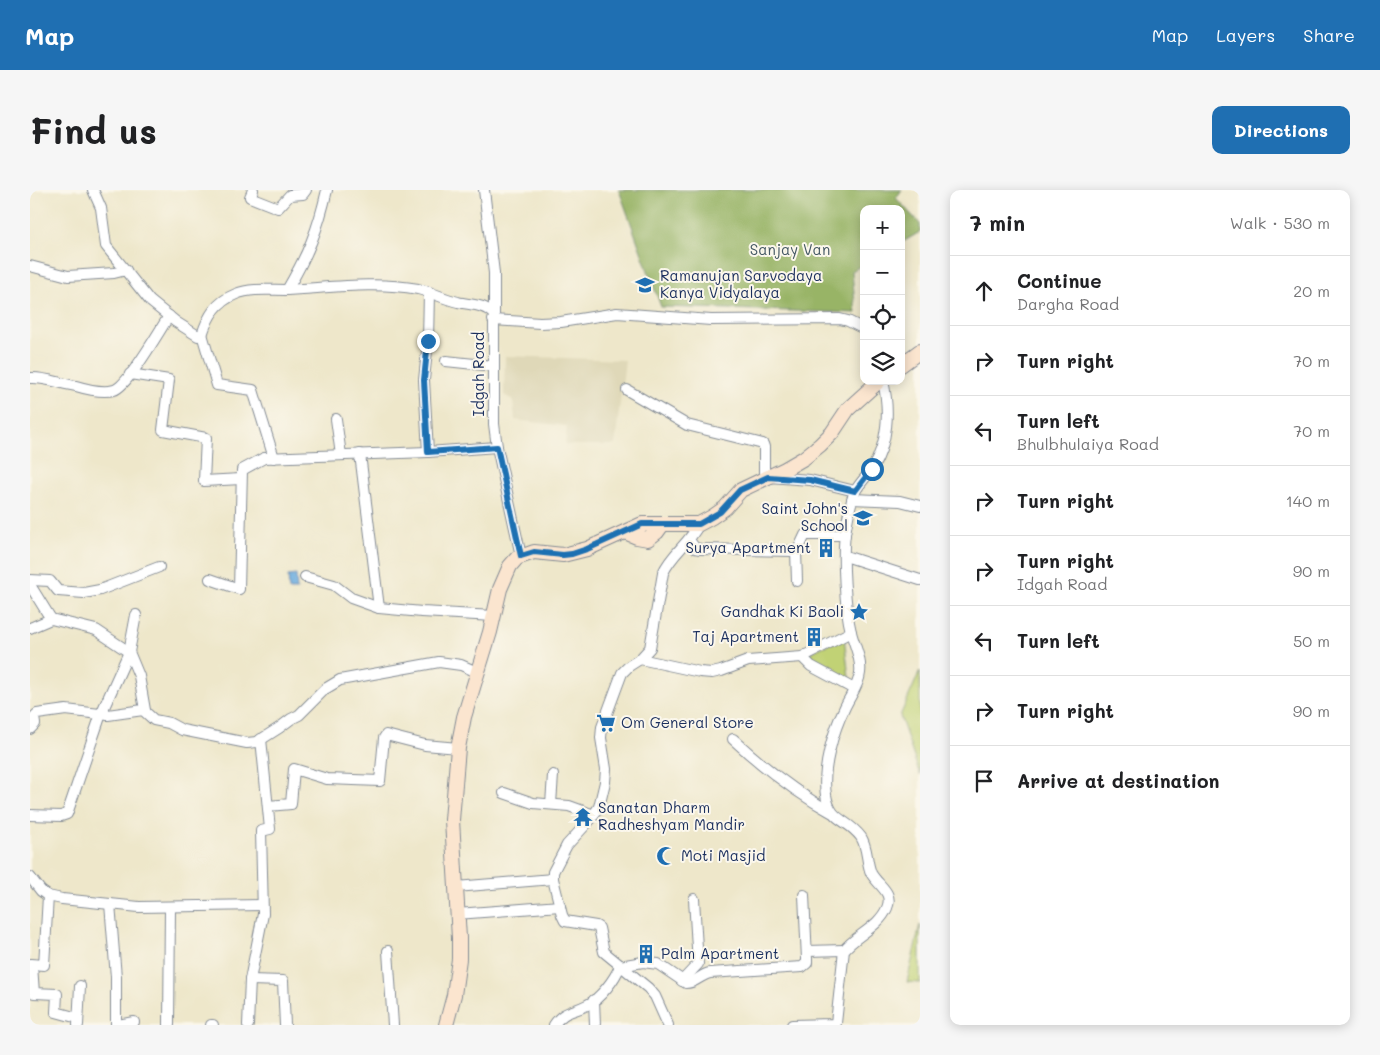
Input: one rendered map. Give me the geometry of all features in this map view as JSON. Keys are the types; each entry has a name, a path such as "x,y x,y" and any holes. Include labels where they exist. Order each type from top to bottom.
{"street":[{"path":"93,190 102,208 106,246 143,294 169,316 198,336 202,334"},
{"path":"253,190 250,197 278,208 290,195 303,194 306,190"},
{"path":"287,290 306,258 316,232 327,190"},
{"name":"Idgah Road","path":"484,190 493,256 494,424 497,447 521,556"},
{"path":"30,266 68,276 90,276 126,270"},
{"path":"274,458 253,390 217,385 202,334 210,313 228,298 244,291 404,288 429,292 449,300 485,308 493,317 540,323 561,322 617,313 711,320 840,319 860,327"},
{"path":"428,452 424,380 428,341 429,292"},
{"path":"30,378 40,378 78,387 109,391 119,388 169,316"},
{"path":"446,361 493,366"},
{"path":"130,374 169,380 163,430 206,438 204,481 241,480"},
{"path":"446,1025 454,995 458,968 459,938 452,820 458,748 464,717 505,576 510,566 516,558 534,552 572,554 625,532 636,538 648,539 662,525 699,524 720,512 740,490 804,458 826,440 848,409 876,385"},
{"path":"831,812 826,793 826,767 841,717 859,681 861,671 851,632 847,602 845,535 854,495 876,460 886,433 887,405 882,385"},
{"path":"627,390 687,425 760,442 764,447 766,478"},
{"path":"336,419 341,455"},
{"path":"210,580 239,589 242,470 264,458 428,452 497,447"},
{"path":"360,454 379,608"},
{"path":"766,478 810,480 854,495 900,501 920,506"},
{"path":"668,1025 655,996 641,981 604,952 599,928 565,921 552,879 553,872 567,845 594,815 601,800 606,769 601,738 602,727 619,679 624,670 646,653 652,641 663,574 667,565 689,540 699,524"},
{"path":"689,540 695,548 700,549 796,550 799,549 806,535 845,535"},
{"path":"796,550 797,581"},
{"path":"845,556 920,580"},
{"path":"30,580 50,581 58,591 84,593 100,590 159,567"},
{"path":"305,578 334,584 351,598 379,608 494,616"},
{"path":"30,585 51,619"},
{"path":"30,815 61,816 67,814 101,714 129,652 136,615"},
{"path":"30,628 51,619 96,630 129,652 139,676 145,710 154,720 169,723 182,730 247,743 253,743 280,728 291,718 299,715 325,689 340,680 439,662 461,665 477,672"},
{"path":"640,659 700,672 721,672 748,661 802,657 851,632"},
{"path":"802,657 811,666 854,689"},
{"path":"30,729 35,724 34,717 37,714 66,710 116,714 145,710"},
{"path":"268,806 291,804 294,769 327,778 380,781 384,738 386,735 425,745 458,748"},
{"path":"248,1025 250,980 263,914 261,831 270,829 261,738"},
{"path":"733,739 778,778 831,812 854,830 864,842 872,875 889,897 886,910 880,918 844,950 806,951"},
{"path":"551,804 553,775"},
{"path":"504,793 533,803 569,806 594,815"},
{"path":"30,877 41,891 48,896 62,899 170,908 204,905 262,905"},
{"path":"456,887 552,879"},
{"path":"620,966 643,962 658,964 682,981 691,983 710,973 802,967 807,963 804,895"},
{"path":"48,896 44,965 31,964 34,993 57,994 56,1012 78,1022 80,986"},
{"path":"682,981 698,964 694,899"},
{"path":"110,904 116,977 117,1025 134,1022"},
{"path":"457,914 560,906"},
{"path":"169,1025 170,908"},
{"path":"792,1025 832,1024 836,1022 844,950"},
{"path":"388,951 393,1025"},
{"path":"554,1025 562,1015 586,1006 594,1000 616,977 620,966"},
{"path":"250,980 283,981 285,1025"},
{"path":"594,1000 595,1025"}],"shaded area":[{"path":"505,356 625,360 615,445 565,445 567,426 515,420 513,400 504,395"}],"green space":[{"name":"Sanjay Van","path":"619,190 902,190 896,198 902,205 860,205 860,266 852,271 856,313 661,307"},
{"name":"Sanjay Van","path":"905,208 920,224 920,232 905,241"},
{"path":"844,637 850,686 811,665 809,653"},
{"path":"920,671 920,775 900,716"},
{"path":"920,925 920,983 907,982"}],"water":[{"path":"296,575 297,590 289,590 288,576"}],"place":[{"name":"Ramanujan Sarvodaya Kanya Vidyalaya","path":"645,285"},
{"name":"Saint John's School","path":"863,518"},
{"name":"Surya Apartment","path":"826,548"},
{"name":"Gandhak Ki Baoli","path":"859,612"},
{"name":"Taj Apartment","path":"814,637"},
{"name":"Om General Store","path":"606,723"},
{"name":"Sanatan Dharm Radheshyam Mandir","path":"583,817"},
{"name":"Moti Masjid","path":"666,856"},
{"name":"Palm Apartment","path":"646,954"}],"route":[{"path":"428,341 424,380 428,452 497,447 521,556 540,551 563,555 572,554 642,524 699,524 720,512 740,490 768,477 810,480 855,491 872,469"}]}
